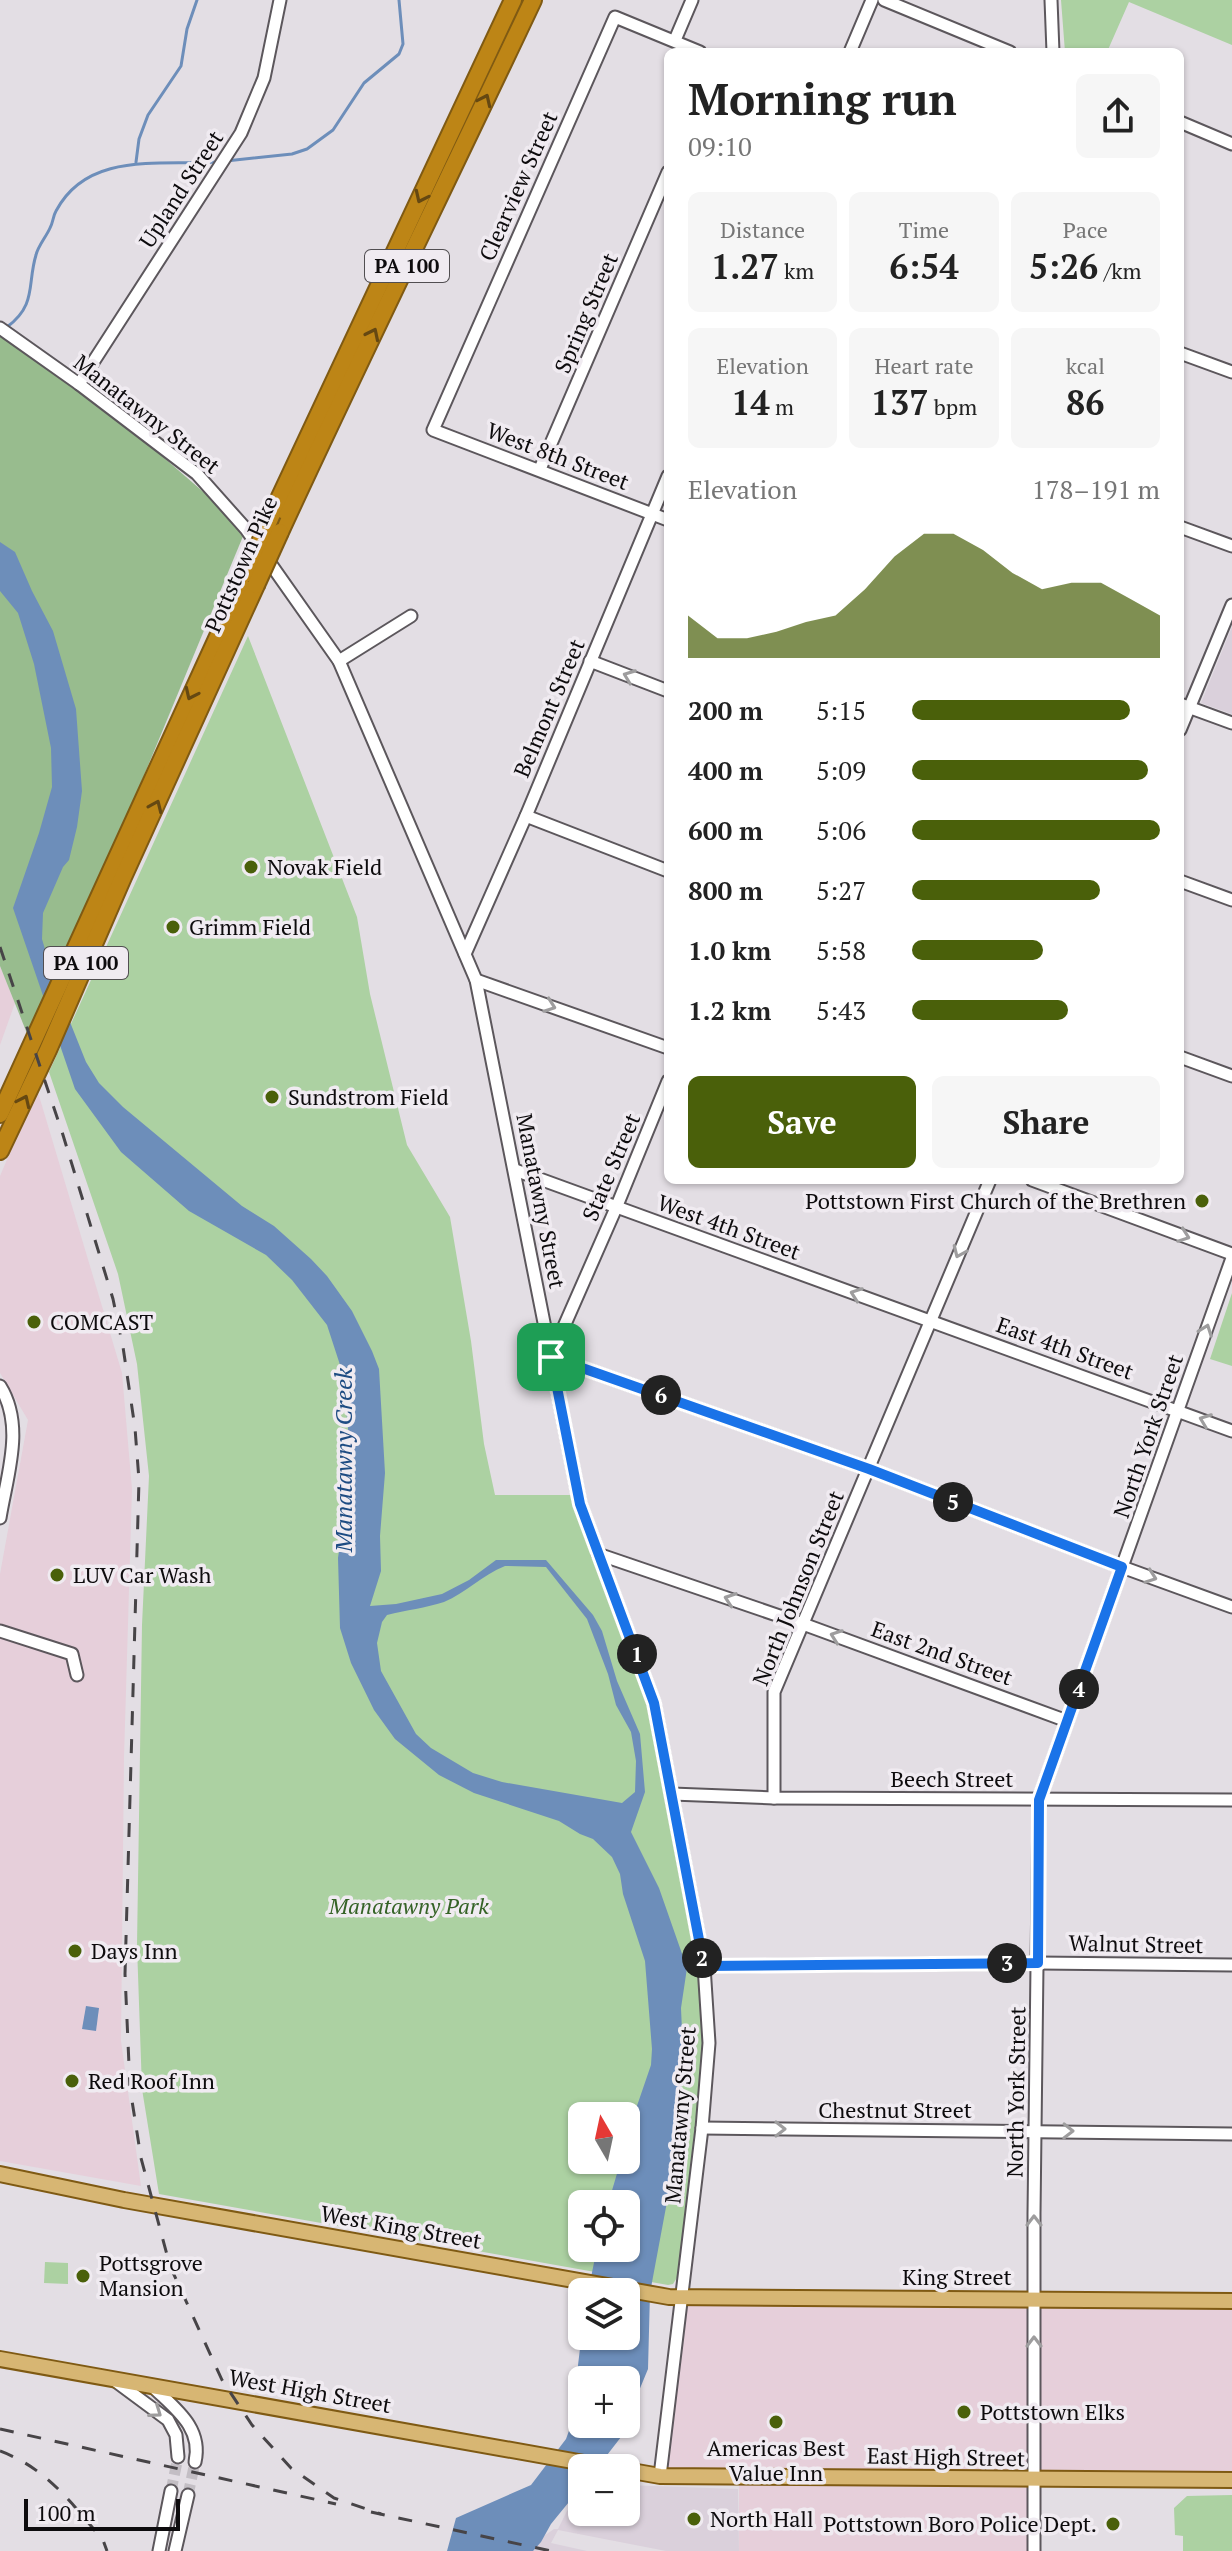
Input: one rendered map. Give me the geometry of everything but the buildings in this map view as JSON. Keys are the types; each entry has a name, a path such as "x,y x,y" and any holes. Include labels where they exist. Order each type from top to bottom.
{"highway":[{"name":"Pottstown Pike","path":"0,1151 48,1050 252,579 272,514 513,0"},
{"name":"Pottstown Pike","path":"0,1114 116,856 252,579 280,532 533,0"}],"main road":[{"name":"West King Street","path":"0,2174 675,2298"},
{"name":"West King Street","path":"0,2182 112,2197"},
{"name":"King Street","path":"675,2298 1232,2301"},
{"name":"West High Street","path":"0,2359 568,2460"},
{"path":"640,2472 660,2476"},
{"name":"East High Street","path":"660,2476 1232,2480"}],"street":[{"name":"Upland Street","path":"79,384 241,133 264,78 280,0"},
{"path":"692,0 675,40 692,48"},
{"path":"852,48 872,0"},
{"path":"884,0 1000,48"},
{"path":"1051,0 1053,48"},
{"name":"Clearview Street","path":"433,430 615,17 675,40"},
{"path":"1184,124 1232,144"},
{"name":"Spring Street","path":"540,469 664,181"},
{"name":"Manatawny Street","path":"5,331 197,474 246,529 339,661 476,980 580,1504 654,1703 704,1966 709,2043 702,2128 675,2298 660,2476"},
{"path":"1184,354 1232,372"},
{"name":"West 8th Street","path":"433,430 664,518"},
{"name":"Belmont Street","path":"465,954 664,486"},
{"path":"1184,528 1232,546"},
{"path":"1232,605 1185,706 1232,723"},
{"path":"339,661 411,616"},
{"path":"590,661 664,689"},
{"path":"526,816 664,869"},
{"path":"1184,882 1232,900"},
{"path":"476,980 664,1047"},
{"path":"1184,1058 1232,1076"},
{"name":"State Street","path":"551,1357 664,1091"},
{"name":"West 4th Street","path":"515,1170 929,1321"},
{"name":"North Johnson Street","path":"774,1798 774,1692 988,1184"},
{"path":"1043,1184 1232,1256"},
{"name":"North York Street","path":"1034,2551 1039,1800 1232,1256"},
{"name":"East 4th Street","path":"929,1321 1232,1431"},
{"path":"551,1357 869,1469 1232,1607"},
{"path":"0,1386 10,1407 14,1427 0,1518"},
{"name":"East 2nd Street","path":"598,1554 803,1624 1067,1721"},
{"path":"0,1631 72,1654 77,1675"},
{"name":"Beech Street","path":"672,1794 774,1798 1232,1800"},
{"name":"Walnut Street","path":"704,1966 1232,1965"},
{"name":"Chestnut Street","path":"702,2128 1232,2134"},
{"path":"113,2379 168,2420 176,2435 178,2457"},
{"path":"152,2386 193,2430 197,2444 195,2462"},
{"path":"159,2551 171,2491"},
{"path":"175,2551 188,2495"}],"shaded area":[{"path":"1232,627 1232,714 1201,703"},
{"path":"0,966 15,1003 0,1045"},
{"path":"37,1089 122,1373 132,1489 124,1758 121,2041 141,2186 0,2161 0,1574 28,1420 0,1373 0,1176"},
{"path":"682,2298 1232,2301 1232,2480 1036,2480 1034,2551 739,2551 739,2477 660,2476"},
{"path":"640,2486 738,2489 739,2551 666,2551 558,2530 551,2543 587,2551 522,2551 558,2529 567,2511 568,2526 640,2526"}],"green space":[{"path":"1061,0 1232,0 1232,45 1129,2 1109,48 1065,48"},
{"path":"0,327 79,384 246,529 32,1046 0,966"},
{"name":"Manatawny Park","path":"248,636 357,917 370,994 407,1145 450,1217 471,1341 484,1444 495,1495 570,1495 643,1688 697,1968 702,2011 703,2055 678,2276 673,2284 159,2194 142,2089 137,1946 142,1625 149,1476 137,1364 118,1274 49,1072"},
{"path":"1232,1293 1232,1366 1210,1359"},
{"path":"45,2262 68,2263 68,2284 44,2283"},
{"path":"1232,2495 1232,2551 1183,2551 1183,2536 1175,2535 1174,2508 1187,2496"}],"water":[{"path":"0,542 15,552 53,631 76,709 82,791 77,827 69,860 43,913 42,939 56,987 86,1062 99,1083 123,1107 242,1206 274,1226 311,1259 352,1311 379,1369 385,1473 380,1536 381,1571 370,1606 442,1594 469,1580 496,1560 546,1560 593,1615 602,1631 617,1681 640,1734 645,1792 631,1832 659,1888 687,1968 681,2008 683,2053 680,2111 672,2175 650,2293 648,2369 640,2388 640,2366 578,2366 580,2350 640,2350 640,2278 591,2278 594,2262 640,2262 640,2190 612,2190 617,2174 640,2174 638,2102 651,2065 652,2049 645,1961 623,1894 620,1874 612,1857 593,1839 559,1821 474,1793 439,1775 395,1739 374,1710 351,1663 340,1628 338,1558 348,1489 349,1438 342,1371 327,1325 292,1280 266,1255 189,1211 121,1152 75,1089 13,908 52,787 51,748 34,664 18,613 0,591","holes":["505,1566 546,1567 587,1619 616,1705 631,1732 636,1761 635,1792 622,1803 502,1782 473,1773 431,1748 416,1734 381,1671 377,1643 387,1615 444,1602"]},
{"path":"86,2006 99,2008 96,2031 82,2029"},
{"path":"568,2434 568,2438 620,2438 608,2454 568,2454 568,2503 533,2551 447,2551 456,2518 531,2485"}],"waterway":[{"path":"136,162 139,139 148,115 181,66 187,29 197,0"},
{"path":"226,161 292,154 307,149 333,130 364,83 399,54 403,44 399,0"},
{"path":"7,327 23,311 27,302 37,252 56,211 70,192 87,178 128,165 218,162"}],"tunnel":[{"path":"171,2491 178,2457"},
{"path":"188,2495 195,2462"}],"railway":[{"path":"0,947 63,1135 113,1299 135,1428 139,1480 125,1974 130,2088 141,2158 170,2266 222,2380 252,2425 291,2468 334,2498 381,2514"},
{"path":"0,2429 336,2504"},
{"path":"0,2451 32,2467 58,2488 103,2540 107,2551"},
{"path":"371,2512 551,2551"}],"place":[{"name":"Novak Field","path":"251,867"},
{"name":"Grimm Field","path":"173,927"},
{"name":"Sundstrom Field","path":"272,1097"},
{"name":"Pottstown First Church of the Brethren","path":"1202,1201"},
{"name":"COMCAST","path":"34,1322"},
{"name":"LUV Car Wash","path":"57,1575"},
{"name":"Days Inn","path":"75,1951"},
{"name":"Red Roof Inn","path":"72,2081"},
{"name":"Pottsgrove Mansion","path":"83,2276"},
{"name":"Pottstown Elks","path":"964,2412"},
{"name":"Americas Best Value Inn","path":"776,2422"},
{"name":"North Hall","path":"694,2519"},
{"name":"Pottstown Boro Police Dept.","path":"1113,2524"}],"route":[{"path":"551,1357 869,1469 1122,1567 1039,1800 1038,1963 704,1966 654,1703 580,1504 551,1357"}],"water label":[{"name":"Manatawny Creek","path":"344,1460"}]}
